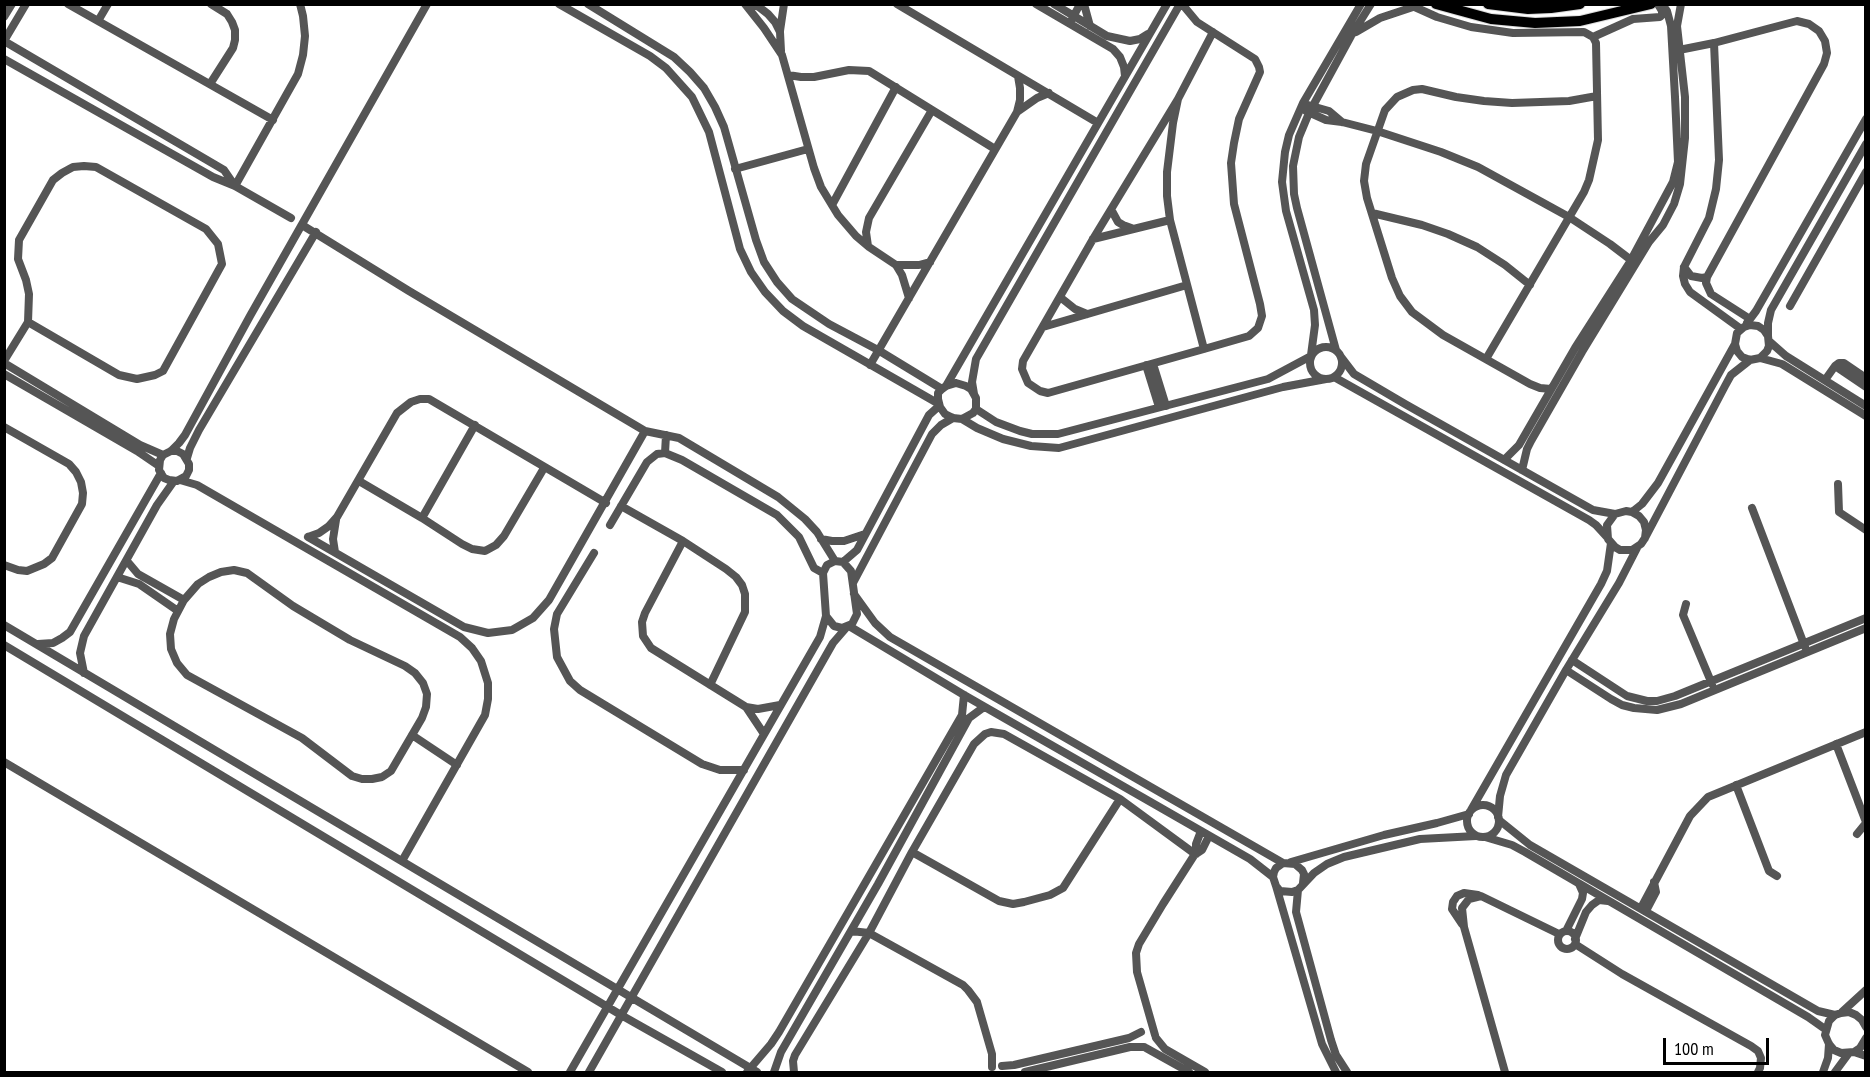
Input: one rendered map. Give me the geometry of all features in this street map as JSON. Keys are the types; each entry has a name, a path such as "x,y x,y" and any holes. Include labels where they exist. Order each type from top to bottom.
{"main road":[{"path":"1436,4 1469,15 1535,23 1580,21 1651,4"},
{"path":"1488,4 1527,9 1580,4"}],"street":[{"path":"4,17 12,4"},
{"path":"26,4 4,41 224,170 235,186"},
{"path":"68,4 273,120"},
{"path":"98,21 108,4"},
{"path":"210,84 236,40 232,22 227,14 211,4"},
{"path":"235,186 298,74 305,36 300,4"},
{"path":"37,644 53,643 70,632 160,470 167,453 185,435 427,4"},
{"path":"559,4 658,62 680,82 692,97 709,132 740,249 751,272 765,292 783,311 803,326 939,405 945,414 1003,439 1031,446 1059,448 1282,387 1330,378 1341,369 1339,353 1327,321 1294,194 1293,166 1306,108 1351,36 1361,10"},
{"path":"588,4 599,7 675,57 704,88 724,126 764,262 792,299 944,387"},
{"path":"745,4 782,55"},
{"path":"784,4 780,32 782,55 808,149 822,187 845,224 869,247 896,265 902,275 909,298"},
{"path":"897,4 1098,123"},
{"path":"1036,4 1090,26 1107,36 1130,41 1140,39 1150,33"},
{"path":"1057,6 1072,4"},
{"path":"1072,20 1082,4"},
{"path":"1082,4 1090,26"},
{"path":"939,405 939,393 1167,4"},
{"path":"853,583 932,434 941,425 970,416 976,409 972,382 976,359 1181,4 1197,22"},
{"path":"1371,4 1361,10 1287,143 1282,182 1286,211 1314,310 1311,369 1320,378 1330,378 1589,520 1620,550 1637,548"},
{"path":"1504,460 1528,439 1582,352 1636,255 1673,182 1678,162 1679,50 1674,26 1667,11 1660,4"},
{"path":"1593,37 1633,20 1660,17 1662,11 1660,4"},
{"path":"1680,97 1674,26 1681,4"},
{"path":"758,5 768,14 780,32"},
{"path":"1057,6 1072,20 1113,49 1120,57 1125,77"},
{"path":"1351,36 1380,18 1411,6 1450,22 1495,31 1531,33 1581,31 1593,37 1596,47 1598,140 1593,167 1584,192 1486,359"},
{"path":"591,21 599,7"},
{"path":"1172,18 1197,22 1213,32 1255,59 1259,67 1260,72 1239,119 1233,143 1231,184 1262,316 1258,328 1249,336 1048,393 1041,392 1028,383 1022,369 1023,361 1093,239 1178,99 1213,32"},
{"path":"1679,50 1797,21 1809,24 1819,31 1825,41 1827,53 1824,64 1707,277 1706,283 1711,294 1750,319"},
{"path":"1714,43 1719,160 1716,189 1703,231 1684,267 1683,276 1690,292 1742,328"},
{"path":"4,59 213,177 235,186 291,218"},
{"path":"788,75 814,77 849,70 869,70 995,149"},
{"path":"870,365 1017,112 1020,100 1018,76"},
{"path":"832,205 896,87"},
{"path":"1551,389 1530,384 1443,335 1412,312 1400,296 1392,278 1367,198 1364,181 1366,164 1385,110 1397,97 1413,90 1422,89 1456,97 1512,103 1569,101 1597,96"},
{"path":"1017,112 1037,98 1049,93"},
{"path":"1178,99 1167,172 1167,196 1170,220 1204,349"},
{"path":"1306,108 1320,118 1377,131 1478,167 1569,217 1610,244 1617,244 1636,255"},
{"path":"869,247 866,232 869,218 932,110"},
{"path":"1632,512 1642,504 1658,483 1734,344 1735,338 1750,319 1866,119"},
{"path":"1760,358 1767,351 1771,310 1866,144"},
{"path":"735,169 808,149"},
{"path":"1083,149 1094,155"},
{"path":"28,321 119,375 137,379 155,375 163,371 222,264 218,244 206,229 96,167 84,165 62,173 53,180 19,240 18,259 26,280 28,321 4,362 132,444 169,480 204,489 460,637 472,648 487,675 488,699 485,715 402,861"},
{"path":"1790,306 1866,172"},
{"path":"1112,211 1118,222 1134,229"},
{"path":"1372,213 1448,234 1477,248 1530,285"},
{"path":"845,224 858,225 869,218"},
{"path":"1093,239 1170,220"},
{"path":"302,225 645,431 679,438 687,442 785,502 805,519 839,561 851,571 856,614 854,621 833,643 589,1072"},
{"path":"84,672 80,653 84,636 157,505 177,481 186,476 189,470 190,448 199,430 316,232"},
{"path":"1522,470 1528,439 1541,405 1636,255"},
{"path":"1799,261 1811,268"},
{"path":"896,265 919,265 930,262"},
{"path":"1684,267 1691,276 1707,277"},
{"path":"1043,327 1187,285"},
{"path":"1060,297 1075,309 1087,314"},
{"path":"1722,315 1728,305"},
{"path":"1742,328 1750,325 1758,326 1786,356 1866,406"},
{"path":"1734,344 1742,357 1750,360"},
{"path":"976,409 1007,428 1026,433 1058,434 1268,379 1311,356 1318,348 1332,347 1354,374 1593,510 1616,514 1632,512 1639,516 1644,522 1645,538"},
{"path":"826,616 834,627 847,627 1250,859 1275,881 1280,891 1293,892 1327,864 1344,857 1420,838 1480,836 1494,833 1497,829 1500,796 1506,775 1619,583 1637,548 1645,538 1731,375 1750,360 1760,358 1771,360 1792,369 1866,416"},
{"path":"1825,380 1839,363 1844,363 1866,378"},
{"path":"1149,365 1162,407"},
{"path":"1835,366 1866,387"},
{"path":"4,374 132,444 167,453 183,453 188,458"},
{"path":"944,387 951,384 962,384 974,394"},
{"path":"1530,384 1541,405"},
{"path":"606,502 429,399 403,406 337,517 319,533 308,537 464,627 488,633 512,630 533,618 549,600 606,502 645,431"},
{"path":"570,1072 820,637 826,616 823,573 827,565 854,554 929,415 939,405"},
{"path":"422,518 475,425"},
{"path":"4,427 69,464 81,482 83,493 82,504 51,558 44,564 27,571 4,565"},
{"path":"665,453 666,435"},
{"path":"610,525 650,459 657,454 665,453 682,460 777,515 799,537 814,568 823,573"},
{"path":"359,481 472,549 484,550 496,546 504,536 544,468"},
{"path":"1838,484 1839,512 1866,530"},
{"path":"621,506 683,541 732,573 741,585 745,594 745,612 710,685"},
{"path":"1752,508 1806,648"},
{"path":"1616,514 1607,525 1609,541 1607,571 1601,584 1470,812 1467,824 1469,829 1480,836 1512,845 1826,1029"},
{"path":"335,552 333,539 337,517"},
{"path":"821,539 844,541 866,533"},
{"path":"683,541 645,613 641,629 643,636 651,648 746,707 758,709 780,705"},
{"path":"594,553 557,614 554,629 557,657 570,681 580,690 702,764 720,771 744,770"},
{"path":"127,561 138,574 184,600"},
{"path":"234,570 247,573 324,626 415,673 423,683 427,694 426,707 391,771 382,777 372,779 352,776 302,738 187,675 177,663 171,649 170,634 178,611 198,584 209,577 234,570"},
{"path":"117,578 138,585 178,611"},
{"path":"854,594 874,623 890,637 1287,862 1299,866 1304,874 1296,901 1299,923 1331,1040 1347,1072"},
{"path":"1686,604 1683,615 1713,686"},
{"path":"1806,648 1866,618"},
{"path":"4,625 751,1071 775,1038 965,717 984,707"},
{"path":"1566,670 1611,699 1634,708 1658,710 1675,706 1713,686 1806,648 1866,628"},
{"path":"4,645 608,1005 621,1015 722,1072"},
{"path":"1572,660 1617,690 1636,699 1657,701 1713,686"},
{"path":"1611,699 1617,690"},
{"path":"774,1072 781,1052 878,884 965,717 964,695"},
{"path":"746,707 764,734"},
{"path":"794,1072 795,1055 868,933 912,852 979,738 991,732 1004,734 1120,800 1196,854"},
{"path":"1643,910 1656,892 1654,882 1690,816 1708,797 1866,732"},
{"path":"412,735 456,765"},
{"path":"1836,744 1866,822 1857,834"},
{"path":"4,762 528,1072"},
{"path":"1736,785 1769,871 1777,876"},
{"path":"912,852 999,901 1012,904 1024,902 1050,895 1063,888 1120,800"},
{"path":"1336,1072 1322,1044 1275,881 1276,868 1287,862 1437,823 1483,805 1495,811 1498,819 1530,845 1818,1011 1838,1014 1849,1012 1856,1015 1866,1027"},
{"path":"1025,1072 1130,1047 1145,1048 1155,1044 1156,1036 1137,972 1136,953 1163,904 1196,854 1196,844 1205,834"},
{"path":"868,878 878,884"},
{"path":"1579,884 1583,893 1582,899 1558,941 1562,947 1569,948 1575,941 1586,912 1592,905 1599,900 1609,901"},
{"path":"677,886 691,894"},
{"path":"1504,1072 1461,914 1464,902 1469,898 1481,896 1562,932 1571,932 1575,941 1622,974 1751,1046 1758,1051 1761,1058 1758,1072"},
{"path":"862,912 868,933"},
{"path":"851,931 868,933 963,985 976,1002 997,1069 1118,1041 1150,1031 1165,1048 1205,1072"},
{"path":"1866,990 1829,1021 1826,1029 1826,1040 1834,1050 1866,1056"},
{"path":"1150,1019 1138,1041 1145,1048 1190,1072"},
{"path":"1835,1072 1851,1053 1860,1048 1866,1038"},
{"path":"1823,1072 1828,1058 1829,1044"}]}
